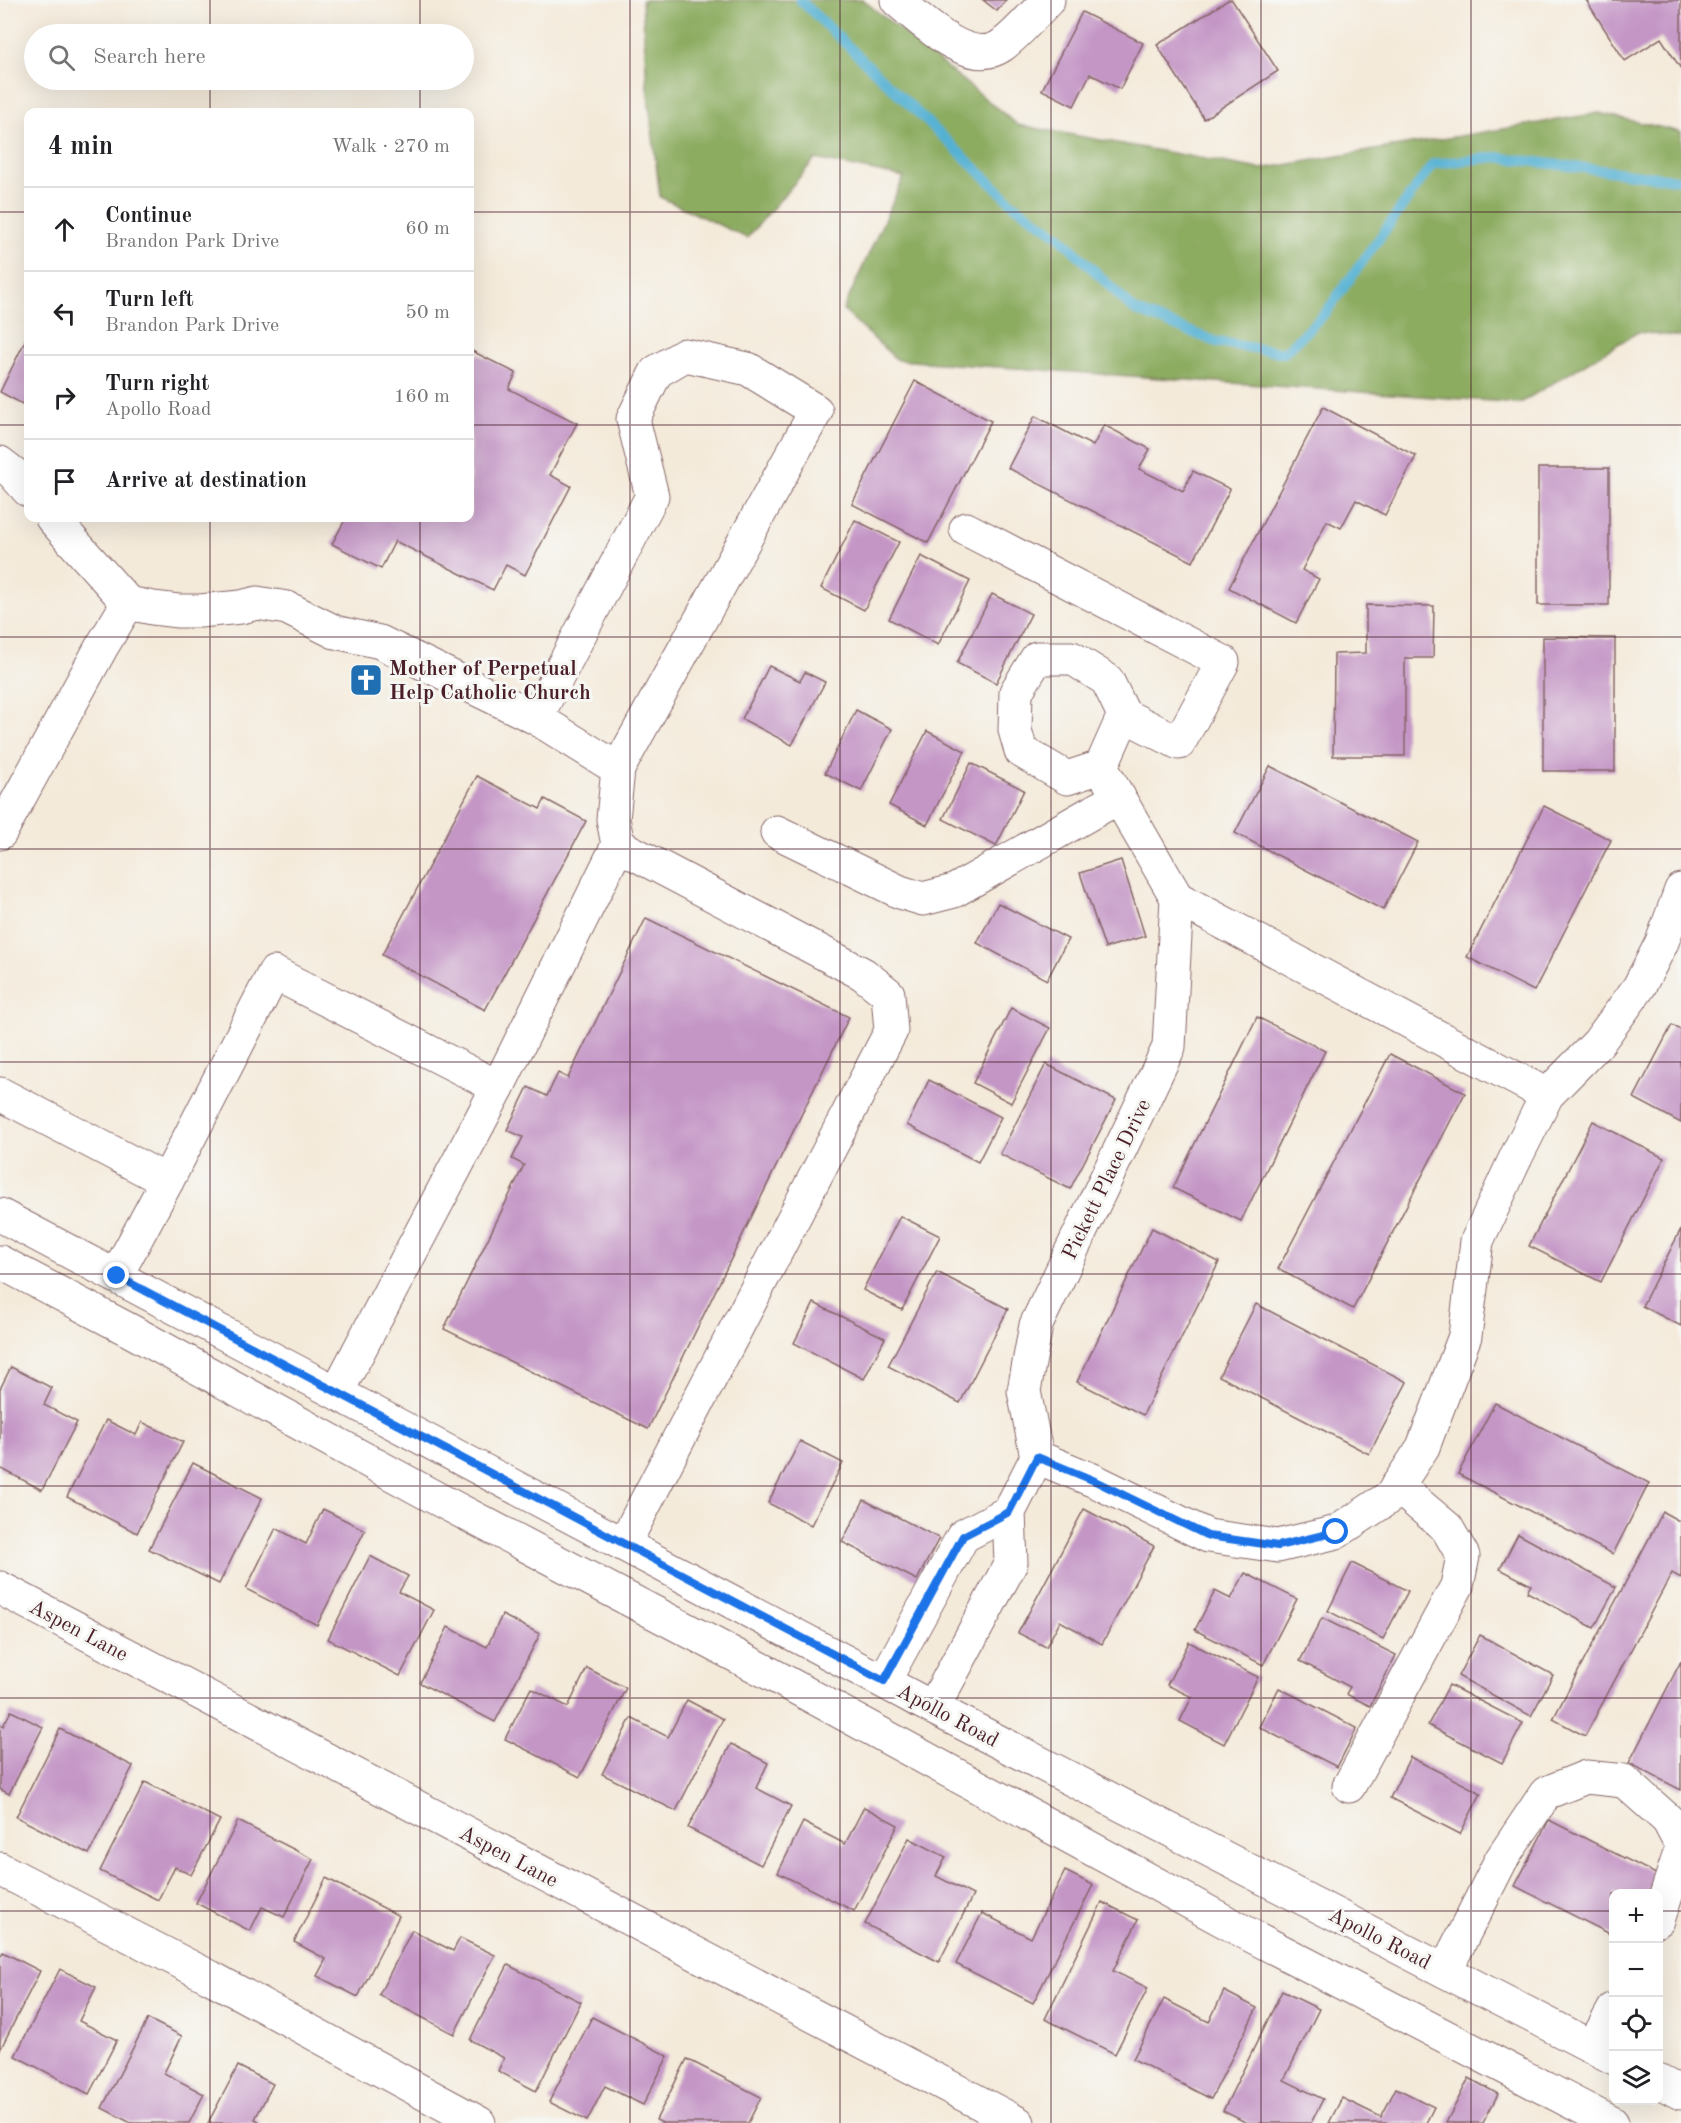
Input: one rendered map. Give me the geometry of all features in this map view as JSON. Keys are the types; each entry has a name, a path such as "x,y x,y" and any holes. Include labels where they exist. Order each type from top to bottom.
{"street":[{"path":"897,0 949,41 969,51 987,52 1000,46 1048,0"},
{"path":"337,1392 498,1087 618,846 613,819 618,769 816,411 748,369 685,355 656,372 633,419 652,496 536,718"},
{"path":"0,463 24,485"},
{"path":"56,522 128,603 178,611 241,607 257,603 286,608 335,632 380,642 536,718 618,769"},
{"path":"966,530 1223,662 1179,743 1124,715 1107,680 1072,658 1037,658 1016,692 1015,730 1021,751 1067,778 1101,767 1124,715"},
{"path":"0,833 128,603"},
{"path":"1101,767 1177,898 1547,1095"},
{"path":"777,832 900,892 923,898 954,891 1119,798"},
{"path":"618,846 863,974 888,994 891,1031 624,1544"},
{"path":"933,1708 1011,1563 1009,1512 1037,1457 1095,1481 1208,1536 1278,1546 1336,1532 1390,1496 1423,1447 1465,1336 1478,1241 1547,1095 1598,1043 1672,947 1681,890"},
{"name":"Pickett Place Drive","path":"1037,1457 1024,1391 1036,1325 1169,1047 1177,898"},
{"path":"117,1276 274,973 498,1087"},
{"path":"0,1094 168,1181"},
{"name":"Apollo Road","path":"0,1215 933,1708 1603,2053"},
{"path":"0,1262 434,1497 778,1678 1250,1935 1612,2123"},
{"path":"1349,1786 1457,1586 1462,1556 1447,1528 1397,1486"},
{"path":"884,1681 963,1536 1009,1512"},
{"name":"Aspen Lane","path":"0,1588 1018,2123"},
{"path":"1445,1971 1501,1860 1546,1793 1586,1777 1624,1781 1668,1820 1681,1847 1663,1907"},
{"path":"0,1869 210,1977 479,2123"},
{"path":"1603,2053 1609,2029"},
{"path":"1663,2083 1681,2093"}],"green space":[{"path":"642,0 863,0 1018,125 1260,169 1599,113 1681,132 1681,337 1638,332 1520,403 897,360 843,310 904,177 815,159 747,238 660,197 647,87"}],"building":[{"path":"983,0 1006,0 997,11"},
{"path":"1228,0 1232,0 1278,71 1204,119 1157,45"},
{"path":"1586,0 1681,0 1681,69 1661,38 1625,61"},
{"path":"1082,12 1143,43 1120,89 1090,74 1074,106 1042,90"},
{"path":"24,343 24,405 0,392"},
{"path":"474,352 516,373 509,389 577,423 550,475 571,486 525,575 506,565 493,590 395,541 381,569 332,544 344,522 474,522"},
{"path":"915,381 991,421 928,543 852,504"},
{"path":"1323,407 1416,456 1385,515 1356,500 1341,528 1327,521 1302,570 1319,579 1296,623 1229,588"},
{"path":"1035,416 1093,446 1104,425 1150,449 1139,469 1183,491 1193,471 1230,489 1193,562 1008,468"},
{"path":"1538,468 1609,468 1609,605 1538,605"},
{"path":"855,520 899,542 864,610 821,588"},
{"path":"921,556 970,581 938,645 889,619"},
{"path":"992,594 1031,614 996,683 957,663"},
{"path":"1366,605 1434,606 1433,658 1405,658 1405,756 1333,756 1334,654 1366,653"},
{"path":"1543,637 1615,638 1615,771 1543,771"},
{"path":"769,666 800,681 805,672 825,682 792,745 742,719"},
{"path":"856,710 892,729 861,791 825,773"},
{"path":"927,731 965,751 927,825 889,805"},
{"path":"971,763 1024,790 996,846 943,819"},
{"path":"1270,766 1418,842 1383,910 1235,833"},
{"path":"477,776 540,809 545,799 586,821 485,1010 382,955"},
{"path":"1544,806 1611,840 1534,991 1467,957"},
{"path":"1121,860 1145,936 1105,948 1080,873"},
{"path":"998,903 1068,939 1047,980 977,943"},
{"path":"646,918 849,1017 648,1429 444,1329 524,1165 512,1159 523,1137 507,1130 528,1087 547,1096 558,1073 568,1078"},
{"path":"1011,1008 1050,1028 1011,1103 973,1083"},
{"path":"1257,1017 1325,1051 1241,1221 1173,1188"},
{"path":"1672,1025 1681,1030 1681,1123 1634,1098"},
{"path":"1390,1054 1465,1093 1353,1309 1278,1269"},
{"path":"1046,1064 1116,1100 1070,1189 1000,1154"},
{"path":"929,1080 1001,1117 978,1162 907,1125"},
{"path":"1593,1121 1664,1158 1601,1282 1529,1246"},
{"path":"900,1216 940,1236 902,1310 863,1290"},
{"path":"1152,1228 1219,1262 1143,1415 1077,1382"},
{"path":"1681,1229 1681,1326 1642,1306"},
{"path":"937,1272 1008,1309 960,1403 888,1366"},
{"path":"814,1303 885,1338 864,1379 794,1343"},
{"path":"1256,1304 1407,1382 1369,1454 1219,1376"},
{"path":"11,1367 52,1388 44,1405 77,1422 42,1490 0,1468 0,1389"},
{"path":"1495,1403 1649,1483 1613,1554 1458,1474"},
{"path":"106,1420 136,1435 142,1422 183,1442 137,1533 67,1497"},
{"path":"800,1441 843,1463 811,1525 768,1503"},
{"path":"193,1463 262,1498 219,1584 149,1549"},
{"path":"864,1500 939,1538 917,1580 842,1542"},
{"path":"323,1509 365,1530 317,1625 246,1589 276,1528 306,1544"},
{"path":"1084,1509 1154,1546 1102,1644 1060,1621 1046,1647 1018,1633"},
{"path":"1663,1512 1681,1522 1681,1578 1672,1573 1585,1736 1553,1719"},
{"path":"1518,1534 1616,1587 1594,1628 1527,1592 1531,1585 1500,1569"},
{"path":"370,1556 408,1576 399,1592 434,1610 400,1676 328,1639"},
{"path":"1352,1563 1408,1591 1383,1639 1328,1611"},
{"path":"1245,1573 1297,1599 1263,1665 1195,1630 1215,1591 1231,1599"},
{"path":"502,1615 540,1634 495,1722 420,1683 448,1627 487,1647"},
{"path":"1322,1618 1396,1655 1370,1706 1346,1694 1350,1687 1300,1661"},
{"path":"1480,1635 1553,1675 1531,1716 1458,1676"},
{"path":"1189,1642 1258,1677 1224,1744 1180,1721 1192,1697 1167,1685"},
{"path":"1681,1661 1681,1790 1629,1763"},
{"path":"587,1668 626,1688 580,1777 505,1739 531,1688 568,1707"},
{"path":"1449,1685 1523,1723 1502,1763 1428,1725"},
{"path":"1279,1688 1357,1728 1337,1767 1259,1727"},
{"path":"687,1700 723,1719 676,1811 602,1774 631,1718 668,1737"},
{"path":"11,1711 43,1727 9,1794 0,1789 0,1724 3,1726"},
{"path":"60,1729 133,1766 89,1854 16,1817"},
{"path":"731,1744 768,1763 756,1788 791,1806 761,1865 688,1828"},
{"path":"1410,1757 1481,1793 1460,1834 1390,1798"},
{"path":"145,1782 220,1820 191,1875 175,1867 158,1900 100,1871"},
{"path":"864,1807 898,1825 854,1911 778,1873 803,1822 845,1844"},
{"path":"1549,1820 1658,1875 1651,1889 1609,1889 1609,1933 1515,1886"},
{"path":"238,1821 313,1859 284,1917 262,1907 250,1931 196,1903"},
{"path":"909,1838 946,1857 936,1876 973,1895 939,1962 865,1924"},
{"path":"1065,1871 1093,1885 1033,2003 956,1964 982,1913 1031,1938"},
{"path":"326,1878 399,1916 358,1997 317,1976 326,1959 294,1942"},
{"path":"1102,1902 1138,1920 1113,1971 1148,1988 1115,2054 1045,2019"},
{"path":"412,1930 453,1951 460,1938 495,1955 454,2034 379,1995"},
{"path":"3,1952 40,1971 0,2050 0,1957"},
{"path":"508,1965 581,2002 536,2091 498,2071 504,2058 470,2040"},
{"path":"60,1969 96,1987 79,2021 117,2040 89,2094 15,2056"},
{"path":"1224,1991 1257,2008 1211,2099 1133,2059 1164,1999 1209,2022"},
{"path":"1282,1991 1319,2009 1284,2080 1323,2099 1311,2123 1247,2123 1223,2111"},
{"path":"592,2017 668,2056 643,2105 605,2086 587,2121 549,2102"},
{"path":"148,2019 182,2036 164,2073 204,2094 189,2123 131,2123 102,2108"},
{"path":"687,2059 761,2097 748,2123 663,2123 656,2120"},
{"path":"238,2066 273,2084 255,2119 262,2123 208,2123"},
{"path":"1469,2078 1498,2094 1483,2123 1446,2123"},
{"path":"1396,2088 1434,2107 1426,2123 1329,2123 1342,2098 1381,2117"}],"waterway":[{"path":"800,0 1013,204 1059,236 1134,310 1217,342 1284,353 1326,312 1433,164 1496,157 1681,180"}],"place":[{"name":"Mother of Perpetual Help Catholic Church","path":"366,680"}],"route":[{"path":"117,1276 884,1681 963,1536 1009,1512 1037,1457 1095,1481 1208,1536 1278,1546 1336,1532"}]}
